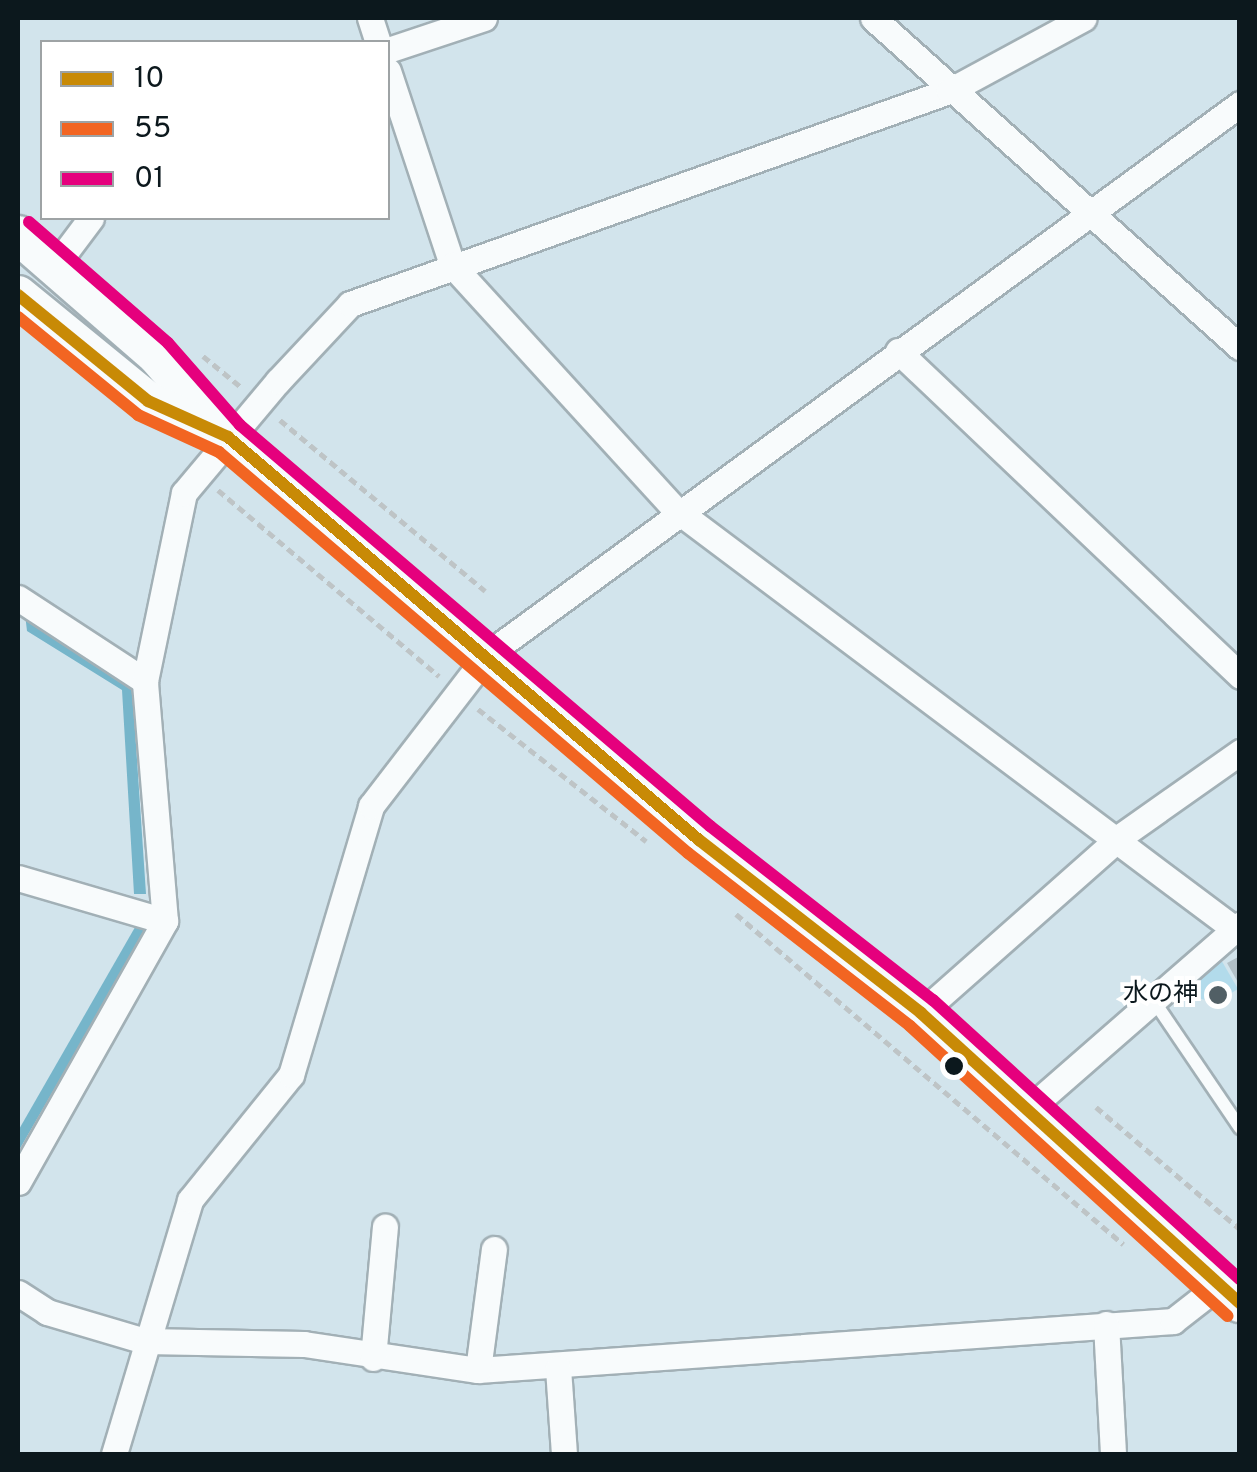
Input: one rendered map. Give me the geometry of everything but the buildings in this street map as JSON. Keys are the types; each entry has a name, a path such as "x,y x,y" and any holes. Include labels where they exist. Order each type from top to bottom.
{"main road":[{"path":"18,236 157,356 228,437 488,654 699,840 920,1013 1030,1108 1229,1294"},
{"path":"18,295 148,401 228,437"}],"street":[{"path":"390,49 484,18"},
{"path":"873,18 949,91 1240,347"},
{"path":"18,1182 164,921 145,681 184,493 228,437 350,304 949,91 1084,18"},
{"path":"390,77 452,265 676,509 1121,836 1236,927 1030,1108"},
{"path":"114,1454 190,1200 291,1075 371,806 488,654 676,509 1092,215 1240,104"},
{"path":"55,266 90,220"},
{"path":"898,351 1240,676"},
{"path":"18,598 145,681"},
{"path":"920,1013 1121,836 1240,752"},
{"path":"18,878 164,921"},
{"path":"373,1358 386,1227"},
{"path":"478,1370 494,1249"},
{"path":"18,1293 47,1312 145,1341 304,1344 373,1358 478,1370 558,1368 1173,1321 1229,1294"},
{"path":"1106,1324 1113,1454"},
{"path":"558,1368 564,1454"}],"lane":[{"path":"1152,998 1240,1128"}],"path":[{"path":"308,444 486,590"},
{"path":"197,472 420,661"},
{"path":"498,725 658,851"},
{"path":"730,908 1138,1257"},
{"path":"1096,1107 1240,1229"}],"shaded area":[{"path":"25,614 132,685 146,894 134,894 122,690 27,631"},
{"path":"138,922 149,925 18,1152 18,1131"},
{"path":"1220,958 1238,989 1215,1003 1185,994"}],"transit line":[{"name":"01","path":"29,222 168,343 240,425 710,826 933,1000 1240,1279"},
{"name":"10","path":"18,295 148,401 228,437 699,840 921,1013 1240,1303"},
{"name":"55","path":"18,317 138,415 219,452 688,853 910,1026 1228,1316"}],"place":[{"name":"水の神","path":"1218,995"}]}
